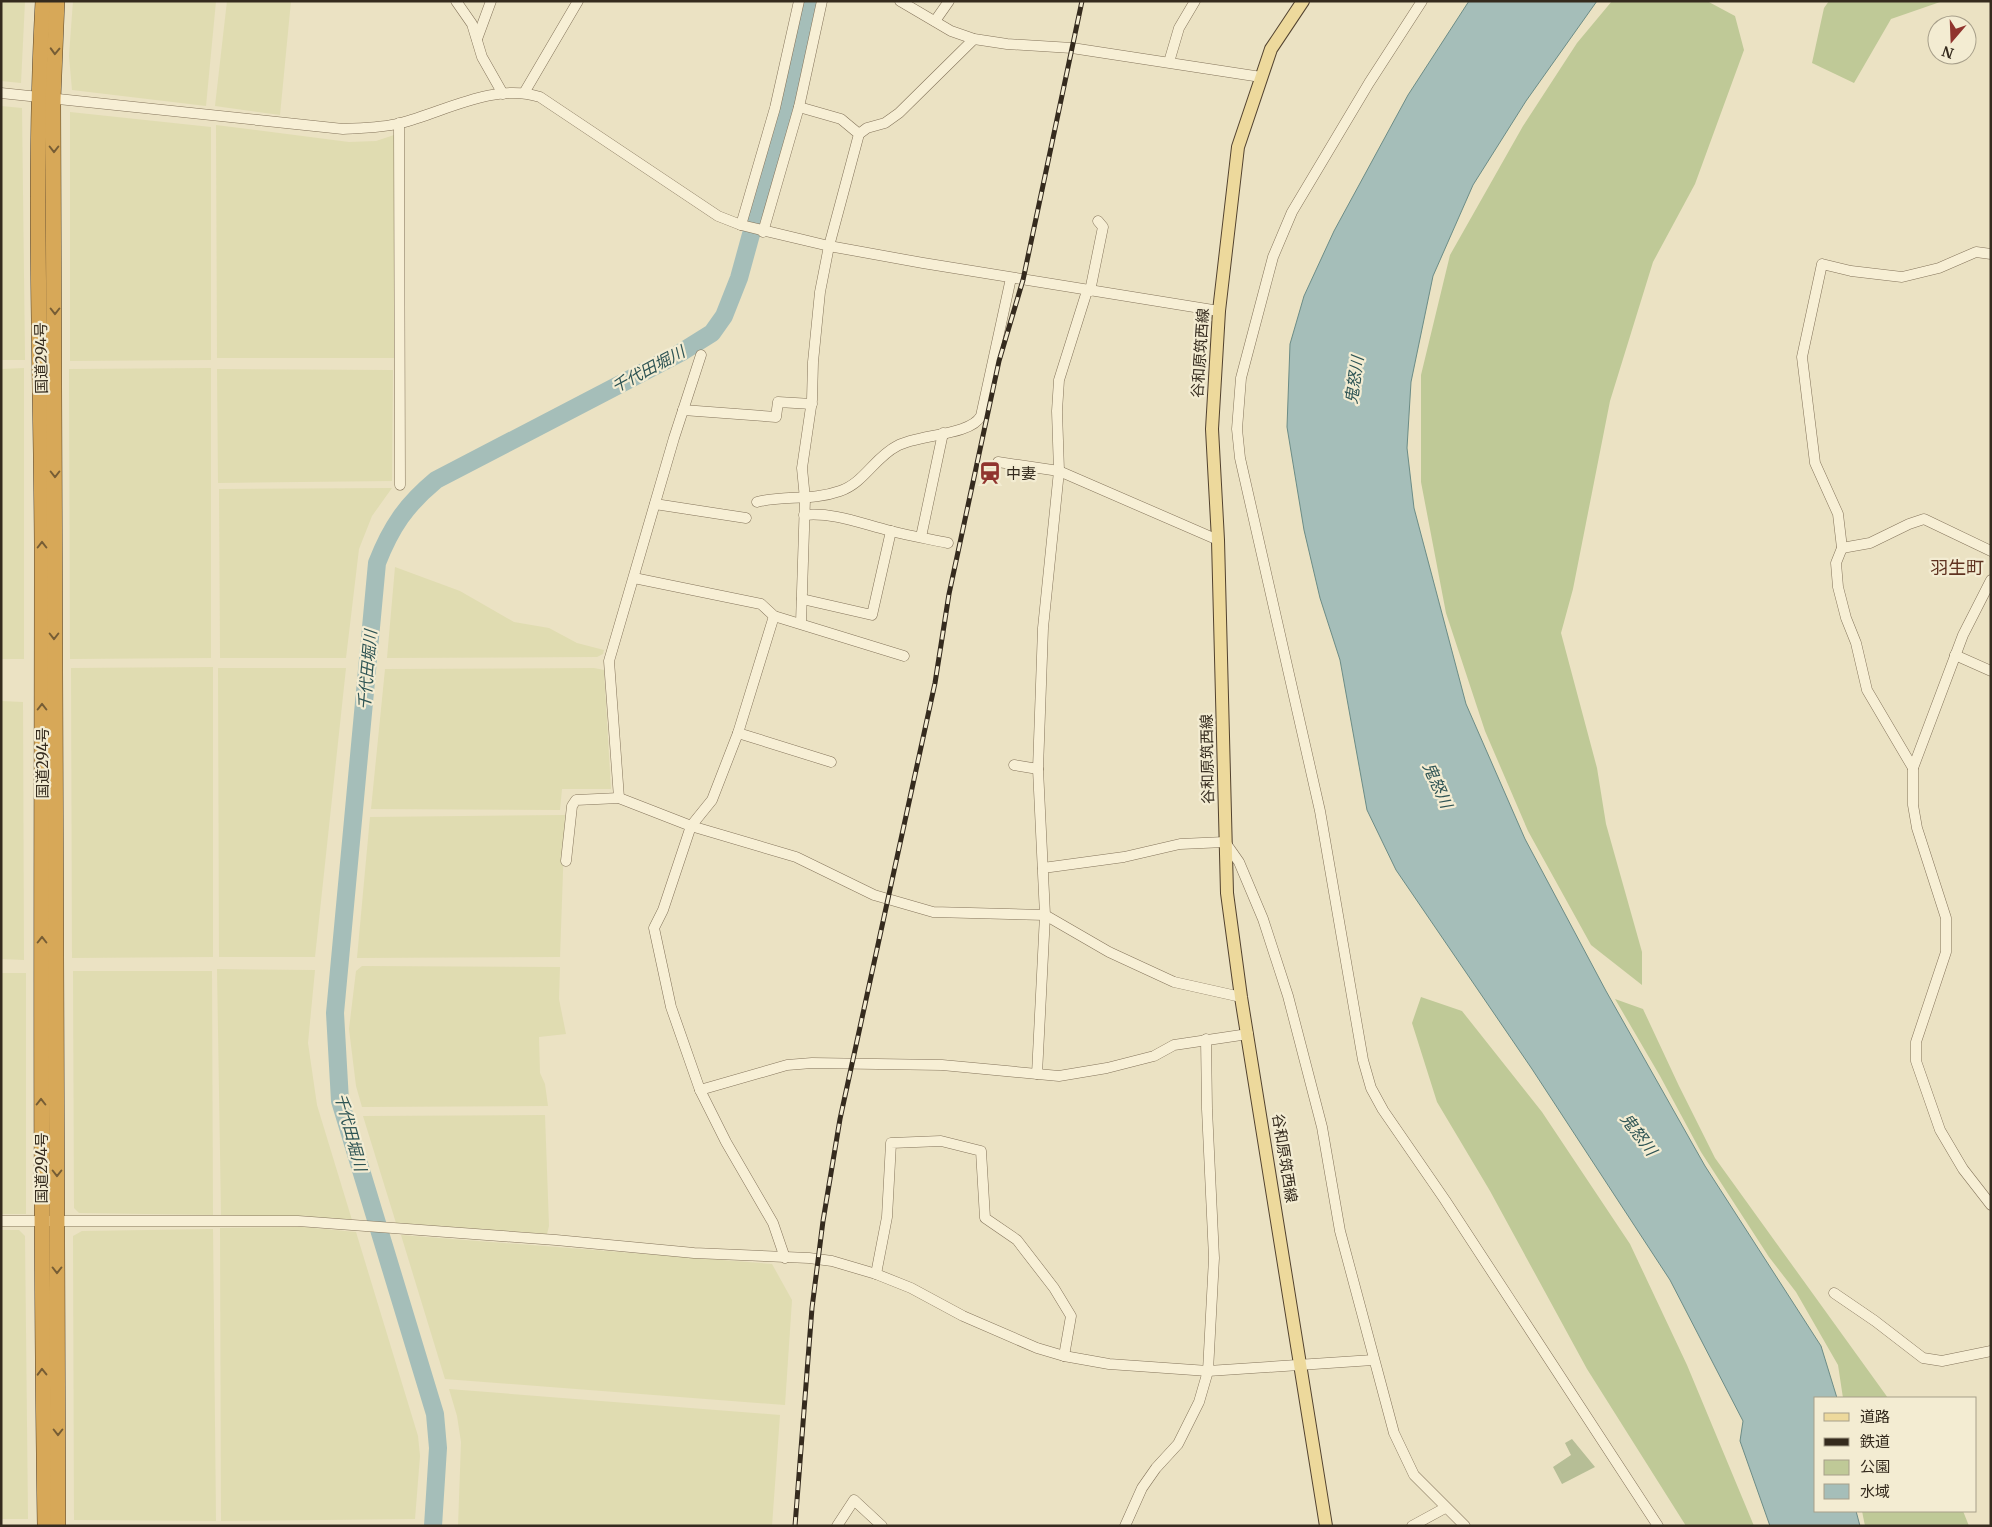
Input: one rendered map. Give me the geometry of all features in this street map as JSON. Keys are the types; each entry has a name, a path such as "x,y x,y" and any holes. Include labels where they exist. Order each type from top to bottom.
{"highway":[{"name":"国道294号","path":"43,1 38,98 42,364 41,1221 44,1526"},
{"name":"国道294号","path":"57,1 53,100 58,1526"}],"main road":[{"name":"谷和原筑西線","path":"1303,1 1271,49 1238,146 1219,311 1212,429 1218,540 1227,893 1241,997 1326,1526"}],"street":[{"path":"456,1 472,24 482,57 503,94"},
{"path":"476,39 491,1"},
{"path":"524,93 578,1"},
{"path":"741,225 775,108 798,1"},
{"path":"763,232 799,107 822,1"},
{"path":"900,1 951,31 974,40 1072,48 1261,77"},
{"path":"935,21 949,1"},
{"path":"1168,62 1179,28 1195,1"},
{"path":"1422,1 1369,83 1292,212 1273,257 1241,378 1237,429 1240,458 1320,811 1363,1060 1371,1088 1383,1110 1450,1208 1658,1526"},
{"path":"801,623 805,499 802,468 812,404 819,300 829,246 859,134 867,128 885,123 899,113 974,40"},
{"path":"1,93 53,100 343,129 399,123 503,94 524,93 540,97 718,216 763,232 829,246 1010,278 1219,311"},
{"path":"799,107 841,119 859,134"},
{"path":"399,123 400,485"},
{"path":"1037,1074 1044,915 1038,769 1043,628 1059,471 1057,411 1059,380 1089,291 1103,227 1098,221"},
{"path":"1913,768 1867,690 1856,643 1846,618 1838,587 1836,563 1842,548 1838,514 1815,463 1802,357 1822,264 1851,271 1902,277 1939,268 1976,252 1991,254"},
{"path":"757,502 768,499 805,499 843,490 858,482 895,446 911,440 962,429 978,423 982,416 1010,278"},
{"path":"619,798 610,661 655,504 701,355"},
{"path":"683,410 776,417 778,402 812,404"},
{"path":"921,537 943,432"},
{"path":"998,462 1059,471 1218,540"},
{"path":"655,504 746,518"},
{"path":"804,515 814,514 848,518 891,531 948,543"},
{"path":"1842,548 1870,543 1908,524 1924,519 1991,551"},
{"path":"802,599 872,615 891,531"},
{"path":"634,578 761,604 774,616 904,656"},
{"path":"1991,580 1985,588 1955,655 1913,768 1913,805 1917,828 1946,918 1946,952 1916,1042 1916,1061 1940,1130 1963,1169 1991,1205"},
{"path":"774,616 738,733 712,800 691,826 663,910 654,928 671,1008 700,1090 726,1142 773,1223 785,1258"},
{"path":"1955,655 1991,671"},
{"path":"738,733 831,762"},
{"path":"1014,765 1038,769"},
{"path":"566,861 572,806 576,800 619,798 691,826 796,857 874,895 933,912 1044,915 1109,952 1174,982 1241,997"},
{"path":"1043,868 1124,857 1180,844 1225,842 1239,862 1263,919 1288,996 1322,1126 1340,1231 1394,1433 1414,1475 1465,1526"},
{"path":"700,1090 787,1066 812,1063 942,1065 1059,1076 1107,1068 1154,1056 1174,1045 1248,1034"},
{"path":"1125,1526 1142,1488 1156,1468 1178,1444 1199,1402 1208,1371 1214,1258 1207,1109 1206,1039"},
{"path":"876,1274 887,1217 890,1143 941,1141 981,1151 985,1218 1017,1240 1054,1288 1072,1316 1064,1356"},
{"path":"1,1222 298,1222 832,1261 876,1274 911,1288 970,1319 1037,1348 1064,1356 1109,1364 1208,1371 1373,1360"},
{"path":"1834,1293 1876,1321 1923,1358 1942,1360 1991,1351"},
{"path":"837,1526 854,1500 882,1526"},
{"path":"1412,1526 1445,1508"}],"shaded area":[{"path":"1,1 25,1 21,83 1,81"},
{"path":"73,1 216,1 206,106 72,90 69,56"},
{"path":"227,1 291,1 280,115 215,106"},
{"path":"1,106 22,108 25,360 1,360"},
{"path":"70,112 211,127 211,360 70,361"},
{"path":"216,125 349,142 376,141 394,135 394,358 217,358"},
{"path":"24,368 24,659 1,659 1,369"},
{"path":"211,368 211,658 70,659 69,369"},
{"path":"217,369 393,370 392,481 218,483"},
{"path":"392,488 372,516 359,549 346,658 220,658 219,489"},
{"path":"395,567 460,591 514,622 549,628 577,643 604,650 603,654 597,657 387,658"},
{"path":"213,667 213,957 72,958 71,668"},
{"path":"218,668 346,668 315,957 219,957"},
{"path":"594,668 604,670 611,789 562,789 560,810 371,809 385,669"},
{"path":"1,701 23,702 24,960 1,959"},
{"path":"565,815 560,957 357,958 370,817"},
{"path":"362,966 560,967 559,999 566,1034 539,1037 540,1073 545,1084 548,1106 362,1107 356,1086 349,1029 356,971"},
{"path":"217,969 315,970 308,1043 317,1105 352,1220 221,1215"},
{"path":"73,971 212,971 213,1215 79,1213 74,1208"},
{"path":"1,973 26,973 26,1214 1,1214"},
{"path":"545,1115 549,1226 547,1234 396,1223 363,1116"},
{"path":"304,1227 356,1232 418,1436 420,1456 415,1519 221,1521 220,1228"},
{"path":"213,1229 216,1521 74,1520 73,1236 82,1231"},
{"path":"1,1230 19,1230 25,1236 28,1519 1,1519"},
{"path":"401,1235 772,1264 792,1300 785,1405 445,1379"},
{"path":"449,1389 780,1415 772,1526 458,1526 461,1442 457,1416"}],"green space":[{"path":"1612,1 1707,1 1735,16 1744,50 1695,184 1653,262 1610,401 1573,589 1561,633 1597,768 1606,824 1642,952 1642,985 1591,945 1528,831 1485,731 1446,613 1421,482 1421,375 1450,255 1523,126 1577,43"},
{"path":"1829,1 1943,1 1891,19 1854,83 1812,63 1824,8"},
{"path":"1421,997 1462,1011 1542,1112 1630,1244 1687,1365 1754,1526 1686,1526 1587,1369 1490,1191 1437,1102 1412,1023"},
{"path":"1615,999 1643,1009 1715,1158 1887,1397 1843,1397 1838,1365 1796,1292 1769,1257 1701,1152"},
{"path":"1572,1439 1595,1467 1562,1484 1553,1467 1571,1455 1565,1443"},
{"path":"1862,1512 1963,1512 1969,1526 1865,1526"}],"water":[{"name":"鬼怒川","path":"1469,1 1597,1 1526,101 1473,185 1433,276 1411,382 1407,448 1414,508 1466,704 1525,839 1606,991 1705,1166 1821,1346 1837,1397 1814,1397 1814,1512 1856,1512 1860,1526 1770,1526 1740,1441 1743,1421 1670,1280 1532,1069 1396,870 1367,810 1340,660 1320,598 1304,530 1287,427 1290,344 1304,296 1334,231 1408,95"}],"waterway":[{"name":"千代田堀川","path":"433,1526 438,1448 435,1414 340,1101 335,1013 377,563 388,538 401,517 416,498 436,480 680,353 712,333 724,316 739,278 778,136 810,1"}],"railway":[{"path":"795,1526 812,1308 823,1221 840,1119 935,683 949,594 999,361 1023,280 1082,1"}],"place":[{"name":"中妻","path":"990,473"}],"district":[{"name":"羽生町","path":"1957,567"}]}
